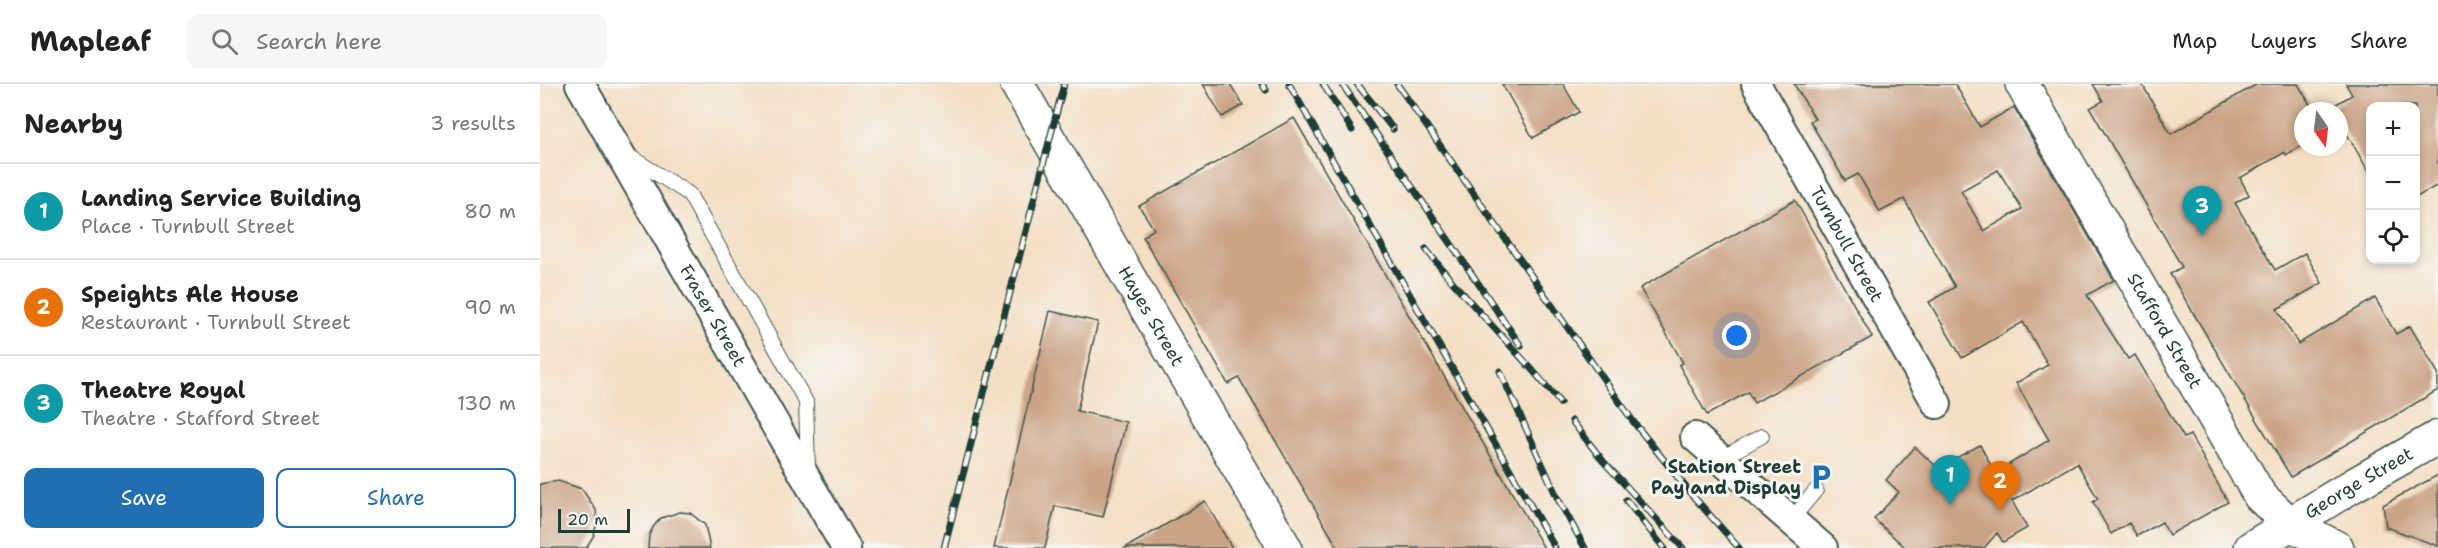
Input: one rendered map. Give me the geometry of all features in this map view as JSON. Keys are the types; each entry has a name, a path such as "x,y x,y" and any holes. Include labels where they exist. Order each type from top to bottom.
{"main road":[{"name":"Hayes Street","path":"1017,84 1285,548"},
{"name":"Stafford Street","path":"2022,84 2260,496 2295,536 2337,548"},
{"name":"George Street","path":"2251,548 2295,536 2438,437"}],"street":[{"name":"Fraser Street","path":"580,84 614,147 846,548"},
{"name":"Turnbull Street","path":"1756,84 1937,404"},
{"path":"1695,437 1823,548"}],"lane":[{"path":"614,147 688,194 723,254 806,402 808,483"},
{"path":"1720,459 1762,436"},
{"path":"1791,520 1816,490"}],"building":[{"path":"1203,84 1230,84 1243,105 1222,117"},
{"path":"1502,84 1563,84 1579,112 1533,138"},
{"path":"1794,84 1955,84 1980,127 2014,107 2114,280 2087,295 2128,359 2135,355 2184,438 2190,435 2228,502 2169,535 2162,522 2137,536 2129,523 2111,534 2093,502 2098,499 2077,463 2012,501 2027,528 2003,542 1997,533 1984,548 1906,548 1874,519 1899,492 1886,480 1915,447 1938,468 1980,445 1995,473 2049,440 2016,383 2048,365 2023,322 1962,358 1929,302 1955,287 1904,199 1880,212 1858,174 1845,181 1810,121 1815,119","holes":["1998,170 2022,209 1984,231 1961,191"]},
{"path":"2093,84 2142,84 2171,134 2257,84 2298,84 2309,102 2294,102 2294,150 2286,155 2285,152 2240,178 2249,195 2235,203 2275,270 2305,253 2322,283 2277,309 2298,344 2375,298 2396,334 2410,326 2438,373 2438,390 2291,477 2170,274 2182,267 2090,108 2103,101"},
{"path":"2346,84 2438,84 2438,185 2420,195 2420,102 2366,102 2366,167 2348,136 2348,102 2340,102 2352,95"},
{"path":"1294,118 1544,548 1338,548 1239,378 1228,384 1143,237 1154,229 1139,206"},
{"path":"1795,200 1872,337 1754,403 1748,392 1707,415 1679,365 1683,363 1640,288"},
{"path":"1050,311 1098,322 1077,411 1126,422 1103,517 1055,506 1045,548 994,548"},
{"path":"2438,475 2438,546 2386,527 2383,505"},
{"path":"558,481 582,489 596,510 597,522 594,535 586,548 540,548 540,484"},
{"path":"1205,501 1232,548 1125,548 1160,528"},
{"path":"680,512 690,513 705,525 710,548 648,548 649,535 661,518"}],"railway":[{"path":"944,548 1064,84"},
{"path":"1262,84 1266,90"},
{"path":"1289,84 1555,548"},
{"path":"1323,84 1352,130"},
{"path":"1342,84 1521,346"},
{"path":"1357,84 1393,129"},
{"path":"1397,84 1635,424 1692,495 1739,548"},
{"path":"1426,249 1458,289 1560,403"},
{"path":"1500,371 1558,499 1585,548"},
{"path":"1572,421 1603,461 1683,548"},
{"path":"1626,500 1664,548"}],"place":[{"name":"Theatre Royal","path":"2202,236"},
{"name":"Station Street Pay and Display","path":"1821,477"},
{"name":"Landing Service Building","path":"1950,505"},
{"name":"Speights Ale House","path":"2000,511"}]}
